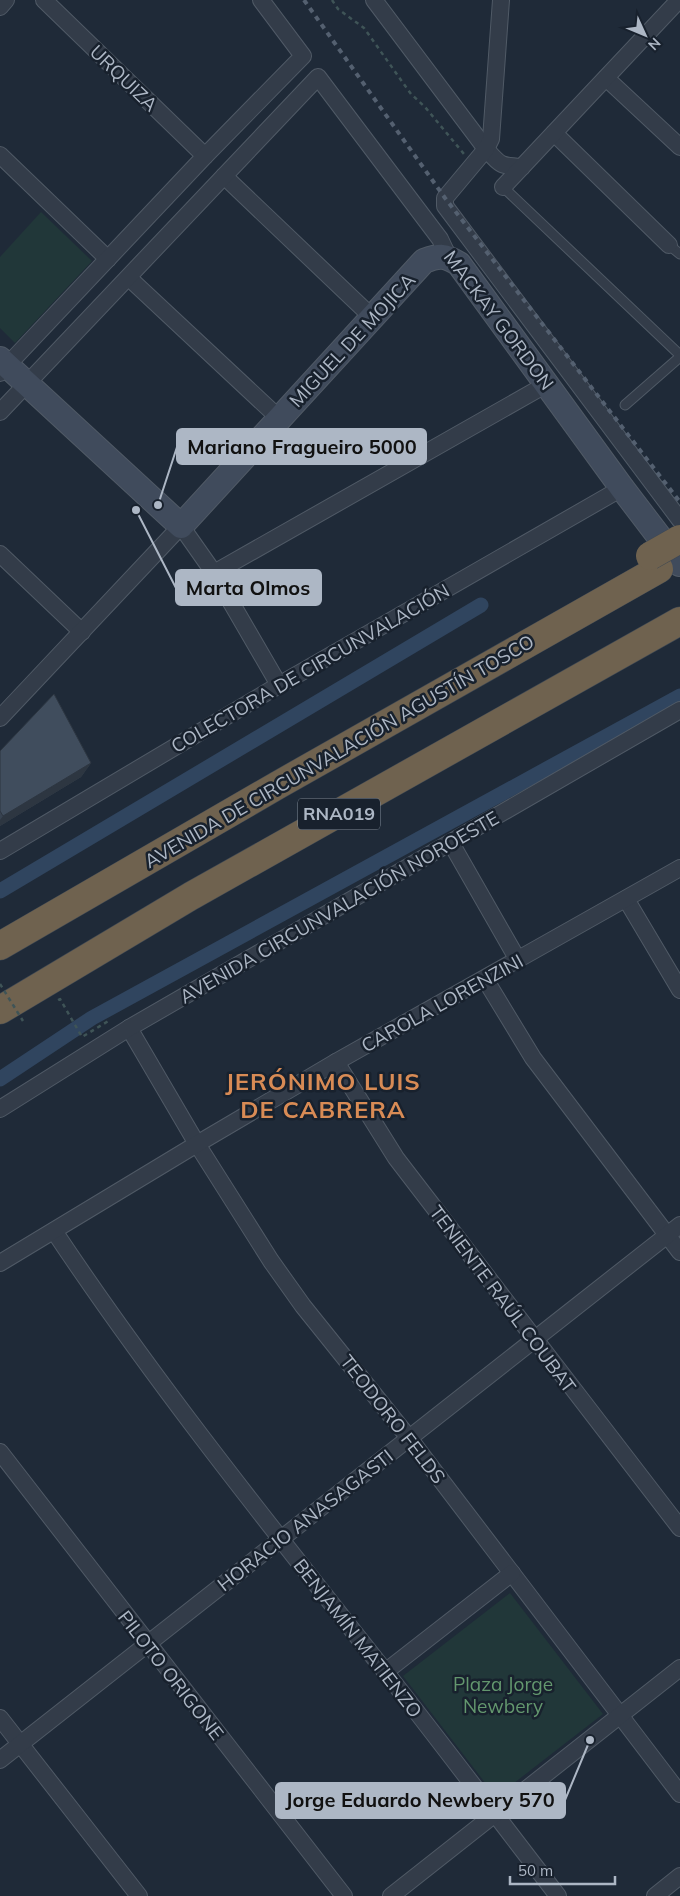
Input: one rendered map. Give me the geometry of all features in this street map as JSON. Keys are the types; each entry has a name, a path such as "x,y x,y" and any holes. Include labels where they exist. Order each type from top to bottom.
{"highway":[{"name":"AVENIDA DE CIRCUNVALACIÓN AGUSTÍN TOSCO","path":"0,946 667,562 680,538"},
{"name":"RNA019","path":"0,1010 200,892 680,621"}],"main road":[{"name":"MIGUEL DE MOJICA","path":"181,526 424,262 437,257 445,250"},
{"name":"MACKAY GORDON","path":"445,250 459,264 622,488 667,562"},
{"path":"2,366 28,384 181,526"}],"street":[{"path":"0,7 6,0"},
{"name":"URQUIZA","path":"44,0 205,156"},
{"path":"2,366 108,260 205,156 303,56 261,0"},
{"path":"374,0 499,164 522,167"},
{"path":"500,0 491,139 486,149 445,198 445,206 680,520"},
{"path":"503,187 679,0"},
{"name":"MACKAY GORDON","path":"224,176 318,78 445,250"},
{"path":"606,78 680,147"},
{"path":"554,133 675,250"},
{"path":"0,155 108,260"},
{"path":"0,412 224,176 373,318"},
{"path":"445,250 460,225"},
{"path":"128,278 280,419"},
{"path":"214,573 547,384"},
{"name":"COLECTORA DE CIRCUNVALACIÓN","path":"0,851 279,685 622,488"},
{"path":"0,718 181,526 214,573 279,685"},
{"path":"0,554 82,632"},
{"name":"AVENIDA CIRCUNVALACIÓN NOROESTE","path":"0,1109 129,1028 680,710"},
{"path":"451,843 518,960"},
{"name":"CAROLA LORENZINI","path":"0,1263 336,1062 680,868"},
{"path":"626,899 680,990"},
{"path":"485,979 533,1058 680,1252"},
{"name":"TEODORO FELDS","path":"129,1028 197,1144 271,1261 303,1306 409,1438 680,1794"},
{"name":"TENIENTE RAÚL COUBAT","path":"336,1062 396,1158 680,1528"},
{"name":"HORACIO ANASAGASTI","path":"0,1760 680,1225"},
{"name":"BENJAMÍN MATIENZO","path":"54,1231 113,1318 280,1540 385,1672 558,1896"},
{"name":"PILOTO ORIGONE","path":"0,1452 344,1896"},
{"path":"385,1672 512,1573"},
{"path":"391,1896 680,1668"},
{"path":"0,1718 139,1896"},
{"path":"655,1896 680,1876"}],"lane":[{"path":"503,187 680,356 625,405"}],"path":[{"path":"332,0 338,9 364,28 411,94 425,107 473,165"},
{"path":"0,984 23,1022 30,1017"},
{"path":"52,1003 60,999 82,1037 112,1019"}],"green space":[{"path":"41,212 92,261 15,343 0,328 0,257"},
{"name":"Plaza Jorge Newbery","path":"510,1593 603,1714 496,1797 403,1676"}],"building":[{"path":"54,694 91,763 3,816 0,811 0,751"}],"waterway":[{"path":"0,891 481,605"},
{"path":"0,1079 92,1018 680,696"}],"railway":[{"path":"304,0 445,198 680,502"}],"place":[{"name":"Mariano Fragueiro 5000","path":"158,505"},
{"name":"Marta Olmos","path":"136,510"},
{"name":"Jorge Eduardo Newbery 570","path":"590,1740"}],"district":[{"name":"JERÓNIMO LUIS DE CABRERA","path":"323,1096"}]}
